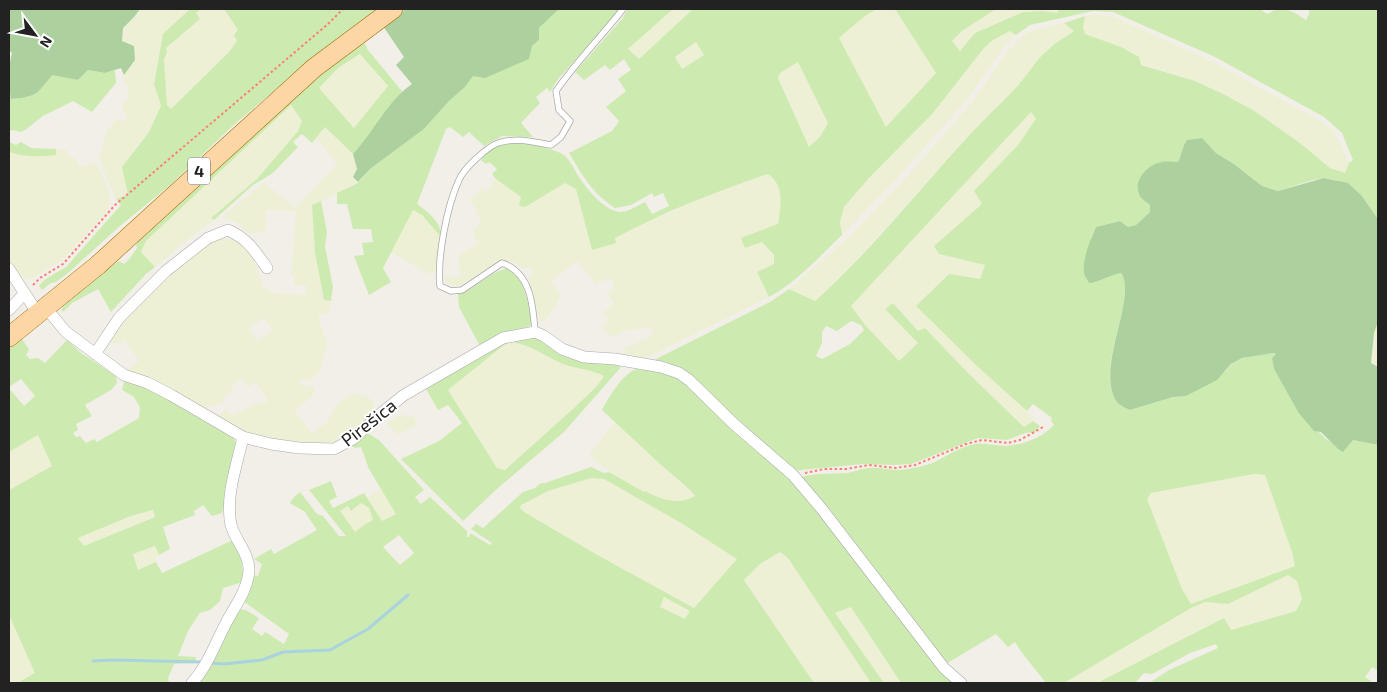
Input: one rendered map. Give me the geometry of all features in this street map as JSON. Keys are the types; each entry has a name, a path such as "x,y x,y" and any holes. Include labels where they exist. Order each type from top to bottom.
{"main road":[{"name":"4","path":"9,337 98,265 314,68 393,9"}],"street":[{"path":"95,354 119,318 166,271 208,238 228,230 242,237 252,247 267,268"},
{"name":"Pirešica","path":"9,269 24,294 42,311 66,332 124,375 148,383 171,395 243,438 299,448 334,450 353,439 404,395 450,368 503,338 536,332"},
{"path":"9,310 24,294"},
{"path":"536,332 562,348 584,357 615,359 661,367 679,373 689,380 734,424 793,475 821,508 944,668 961,683"},
{"path":"192,683 212,653 247,586 248,561 240,548 231,525 229,500 243,438"}],"lane":[{"path":"536,332 533,307 523,277 511,266 502,262 462,290 451,291 440,286 442,246 451,201 460,178 479,156 496,143 514,139 551,145 561,137 570,121 559,110 556,91 569,71 606,31 623,9"}],"path":[{"path":"24,294 40,278 63,264 115,205 328,24 343,9"},
{"path":"793,475 869,465 896,468 915,465 966,444 982,440 1008,443 1020,440 1045,426"}],"green space":[{"path":"9,9 140,9 123,28 122,41 134,46 135,60 124,75 121,68 105,73 88,70 78,80 52,75 31,96 11,99 9,76 12,53 9,50"},
{"path":"140,9 190,9 163,34 154,84 161,106 149,132 133,151 127,184 128,195 116,199 99,159 107,131 117,118 124,122 127,116 122,112 124,100 129,99 128,86 125,85 124,75 135,60 122,41 123,27"},
{"path":"190,9 201,9 196,13 200,19 166,48 167,53 164,59 167,105 171,109 229,52 237,41 234,35 238,30 224,9 376,9 340,36 237,122 170,185 120,226 68,273 42,290 39,286 67,266 121,205 116,199 128,195 122,167 149,132 161,106 154,84 163,34"},
{"path":"201,9 224,9 238,31 237,41 229,52 171,109 167,105 164,59 167,53 165,48 200,19 196,13"},
{"path":"406,9 559,9 539,28 539,40 532,46 529,59 485,78 473,76 465,87 449,101 424,129 370,169 358,182 353,177 357,169 353,154 395,99 412,84 396,65 404,57 383,26"},
{"path":"559,9 619,9 612,20 558,79 550,92 547,88 536,97 540,103 521,123 533,137 502,136 484,146 469,132 463,137 450,127 446,129 417,204 437,222 441,237 422,215 413,210 383,268 391,282 369,295 354,256 364,255 362,243 373,242 371,229 353,229 347,204 337,204 337,193 358,183 370,169 424,129 449,101 465,87 473,76 532,46 539,40 539,28"},
{"path":"628,9 673,9 628,49 639,59 693,9 877,9 865,16 839,38 886,127 936,73 895,9 996,9 962,31 952,41 960,51 975,33 1023,12 1043,11 1058,13 1058,9 1260,9 1267,14 1283,9 1306,20 1310,12 1307,9 1378,9 1378,219 1362,196 1336,180 1324,178 1313,180 1278,191 1262,186 1234,164 1216,153 1202,138 1188,140 1178,162 1159,164 1143,173 1142,199 1150,205 1150,212 1136,225 1128,227 1120,221 1096,227 1091,237 1094,283 1112,274 1121,273 1125,284 1124,299 1110,372 1111,388 1120,405 1130,410 1173,397 1186,396 1227,370 1236,361 1274,353 1276,354 1272,358 1274,369 1298,412 1326,439 1338,449 1353,440 1378,445 1378,671 1372,667 1365,677 1374,683 1149,683 1169,670 1218,648 1216,644 1190,653 1152,674 1144,673 1135,683 1097,683 1224,618 1231,630 1296,611 1302,599 1297,581 1288,575 1228,604 1205,602 1191,608 1064,683 1046,683 1015,642 1008,647 996,634 944,665 797,478 816,474 847,473 866,468 902,470 916,468 930,464 970,445 1006,446 1026,442 1039,437 1054,425 1051,421 1052,418 1033,404 1027,411 976,365 916,306 949,274 980,279 985,265 939,254 934,246 982,204 974,191 1018,145 1036,119 1031,112 851,306 866,326 899,361 918,343 885,309 893,303 918,331 925,328 1024,427 1033,421 1040,426 1035,432 1025,433 1007,440 978,438 911,464 863,464 791,471 674,368 654,360 770,302 789,289 815,301 866,251 960,145 1015,89 1044,53 1074,31 1064,23 1085,16 1083,28 1085,34 1121,47 1139,57 1141,65 1195,81 1253,110 1300,143 1330,168 1345,173 1349,163 1353,160 1342,133 1324,117 1215,57 1113,12 1093,11 1030,25 1016,35 1010,31 993,40 984,48 933,113 869,178 844,207 840,222 842,235 799,276 769,297 757,272 774,264 774,255 762,242 745,248 741,238 778,224 781,203 779,190 777,184 768,174 671,211 615,238 616,243 592,250 576,189 565,183 525,207 519,206 521,197 496,179 492,174 497,169 489,162 486,164 481,160 491,149 505,143 518,143 545,148 564,155 590,191 601,203 614,211 626,211 645,202 652,214 669,206 663,193 654,197 652,193 631,205 615,208 594,190 569,153 612,131 619,121 606,107 626,91 618,79 631,70 624,59 610,70 605,65 584,80 575,72 622,19","holes":["696,42 704,55 682,69 675,57","798,62 828,123 820,137 809,147 778,78 780,73","851,321 861,325 864,330 850,344 822,359 816,356 822,343 822,332 826,326 837,331","1254,474 1265,475 1292,552 1295,566 1191,604 1182,589 1147,499 1151,493"]},
{"path":"673,9 693,9 639,59 628,49"},
{"path":"877,9 895,9 936,73 886,128 839,38 865,16"},
{"path":"996,9 1058,9 1058,13 1043,11 987,27 966,43 961,51 952,41 962,31"},
{"path":"1094,14 1114,17 1213,62 1321,121 1331,128 1342,146 1349,163 1345,173 1330,168 1300,143 1253,110 1195,81 1141,64 1099,39 1085,34 1083,28 1085,16"},
{"path":"1064,23 1075,30 1049,48 1011,94 1000,102 960,145 839,280 815,301 789,289 851,235 911,172 972,102 1008,51 1020,38 1030,31"},
{"path":"1011,31 1016,35 1005,46 966,101 893,183 842,235 840,222 844,207 869,178 933,113 984,48 993,40"},
{"path":"361,41 402,91 362,145 353,154 325,127 312,143 302,134 293,142 298,147 273,173 253,185 214,220 211,218 257,179 298,131 302,121 291,105 146,241 141,252 155,267 146,274 111,312 98,289 72,303 63,312 61,309 89,284 119,261 124,264 137,248 136,245 143,235 168,208","holes":["360,54 388,86 354,128 319,88 338,68"]},
{"path":"696,42 704,55 682,69 675,58"},
{"path":"360,54 388,86 354,128 319,88 338,68"},
{"path":"798,62 829,123 820,137 809,147 778,78 780,73"},
{"path":"88,70 105,73 115,70 116,83 92,112 73,101 43,116 25,130 20,132 9,131 9,90 11,99 26,97 36,93 52,74 78,80"},
{"path":"291,104 302,121 298,131 257,179 211,218 214,220 155,267 141,252 146,241"},
{"path":"1031,112 1037,119 1018,145 974,191 982,204 934,246 939,254 985,265 980,279 976,365 1016,400 1034,419 1025,427 967,372 925,328 918,331 894,303 885,309 919,343 899,361 866,326 851,306"},
{"path":"325,127 353,154 357,169 353,177 358,182 312,206 315,253 320,281 324,300 331,301 329,313 318,315 327,345 320,370 317,375 308,381 301,379 298,383 303,386 315,387 313,396 294,411 312,433 327,422 337,404 351,395 360,394 369,397 374,404 371,415 353,434 333,443 304,445 249,435 231,426 218,416 226,409 233,415 259,402 260,405 268,401 256,382 248,387 242,379 231,386 234,390 224,397 226,401 203,409 127,370 139,361 124,339 114,345 109,338 130,309 214,240 233,238 243,241 257,267 264,288 274,293 305,295 307,286 294,285 294,276 291,275 296,211 266,210 265,234 259,232 248,234 238,223 222,217 264,182 295,208 337,164 316,138","holes":["264,318 273,331 257,341 249,328"]},
{"path":"1202,138 1216,153 1234,164 1262,186 1278,191 1324,178 1348,183 1362,196 1378,219 1378,322 1374,333 1371,363 1378,367 1378,445 1353,440 1343,452 1321,432 1314,431 1298,412 1274,369 1272,358 1276,354 1274,353 1242,358 1231,364 1217,380 1186,396 1173,397 1130,410 1117,402 1111,388 1110,372 1124,299 1125,284 1121,273 1089,283 1085,276 1084,265 1091,238 1096,227 1120,221 1128,227 1136,225 1150,212 1150,205 1141,197 1138,189 1138,183 1143,173 1157,163 1178,162 1187,140"},
{"path":"9,142 16,145 21,142 31,148 56,149 56,155 32,156 14,154 9,152"},
{"path":"56,149 67,150 69,157 75,158 81,167 92,162 97,166 109,190 110,203 106,213 61,261 34,277 27,279 14,273 9,265 9,152 14,154 56,155"},
{"path":"768,174 776,180 781,192 778,224 762,242 774,255 774,264 767,290 769,297 644,359 630,361 623,349 652,336 651,327 624,331 613,337 601,328 609,319 603,313 614,303 607,293 615,289 611,278 596,284 577,261 551,282 561,295 556,306 544,321 540,321 528,278 533,275 531,268 521,268 515,262 507,261 494,266 459,286 447,284 444,276 461,277 458,256 478,244 473,231 481,220 475,213 477,210 470,202 482,188 486,192 496,179 521,197 525,207 565,183 576,189 592,250 616,242 614,238 653,218 665,215 718,191"},
{"path":"321,201 327,232 325,246 333,287 331,301 324,300 315,253 312,205"},
{"path":"413,209 422,214 441,237 436,271 429,274 390,252"},
{"path":"510,268 521,279 533,320 530,326 500,335 480,346 459,307 458,294 465,292 489,276"},
{"path":"1378,322 1378,367 1371,363 1374,333"},
{"path":"21,338 29,349 26,355 30,359 38,358 45,363 67,340 81,353 116,376 117,383 111,390 85,405 92,416 76,424 78,430 73,433 76,437 80,436 86,443 94,439 97,442 139,418 140,407 134,397 122,390 124,382 128,380 148,387 231,435 235,441 236,451 222,513 212,516 203,505 194,511 195,515 163,527 170,549 159,555 155,546 133,554 138,570 156,562 162,573 233,540 241,560 243,582 223,588 220,601 210,610 200,613 189,629 178,656 196,657 196,663 174,664 168,678 169,683 17,683 35,673 9,615 9,490 52,466 38,435 9,452 9,388 24,406 35,396 21,379 9,387 9,347","holes":["153,510 155,517 84,546 78,538 131,516"]},
{"path":"516,338 538,338 621,367 564,432 498,488 463,521 401,459 439,441 462,423 448,405 438,410 425,387 476,357","holes":["512,342 563,364 604,376 597,386 574,408 505,470 497,468 448,390 504,345"]},
{"path":"512,342 536,348 563,364 596,372 604,376 597,386 574,408 505,470 497,468 448,389 505,345"},
{"path":"651,366 686,382 784,473 804,495 953,683 901,683 851,607 835,613 884,683 871,683 788,558 780,552 760,564 744,580 814,683 198,683 238,609 246,610 259,618 252,629 262,636 265,632 284,644 289,634 243,601 251,575 258,576 262,564 254,559 271,549 274,554 317,530 305,512 290,503 294,497 300,492 317,514 323,516 339,536 346,536 309,490 331,481 337,497 329,501 333,508 364,493 382,521 396,514 369,469 361,447 355,448 352,446 364,435 369,434 379,440 424,490 415,497 421,504 430,497 467,531 467,537 469,537 470,533 490,545 492,543 471,529 476,524 483,528 523,492 535,488 541,483 591,467 604,473 609,472 644,492 663,499 682,501 695,496 602,410 627,374 639,368","holes":["591,478 604,479 681,523 737,559 694,608 601,557 520,508 521,505 548,491","361,503 369,508 373,520 355,532 340,511 348,506 351,511","399,535 414,553 400,565 383,547","664,597 690,611 685,619 660,607"]},
{"path":"402,414 407,417 413,415 417,425 397,435 387,423"},
{"path":"614,423 619,425 695,496 688,500 673,502 644,492 600,465 589,454"},
{"path":"38,435 52,466 9,490 9,452"},
{"path":"1254,474 1265,475 1292,552 1295,566 1191,604 1182,589 1147,499 1151,493"},
{"path":"591,478 604,479 681,523 738,559 694,608 601,557 520,508 521,505 548,491"},
{"path":"383,489 396,514 382,522 367,497"},
{"path":"361,503 369,508 373,520 355,532 340,511 348,506 351,511"},
{"path":"153,509 155,516 112,535 84,546 78,540 78,538 103,527"},
{"path":"155,546 159,555 155,558 156,562 138,570 132,554"},
{"path":"780,552 788,558 871,683 814,683 744,579 760,564"},
{"path":"1288,575 1297,581 1302,599 1296,611 1231,630 1224,618 1097,683 1064,683 1191,608 1205,602 1228,604"},
{"path":"664,597 690,611 685,619 660,607"},
{"path":"851,607 901,683 884,683 835,613"},
{"path":"9,615 36,673 17,683 9,683"}],"waterway":[{"path":"209,663 224,664 262,660 283,652 330,650 368,629 408,595"},
{"path":"93,661 203,662"}]}
